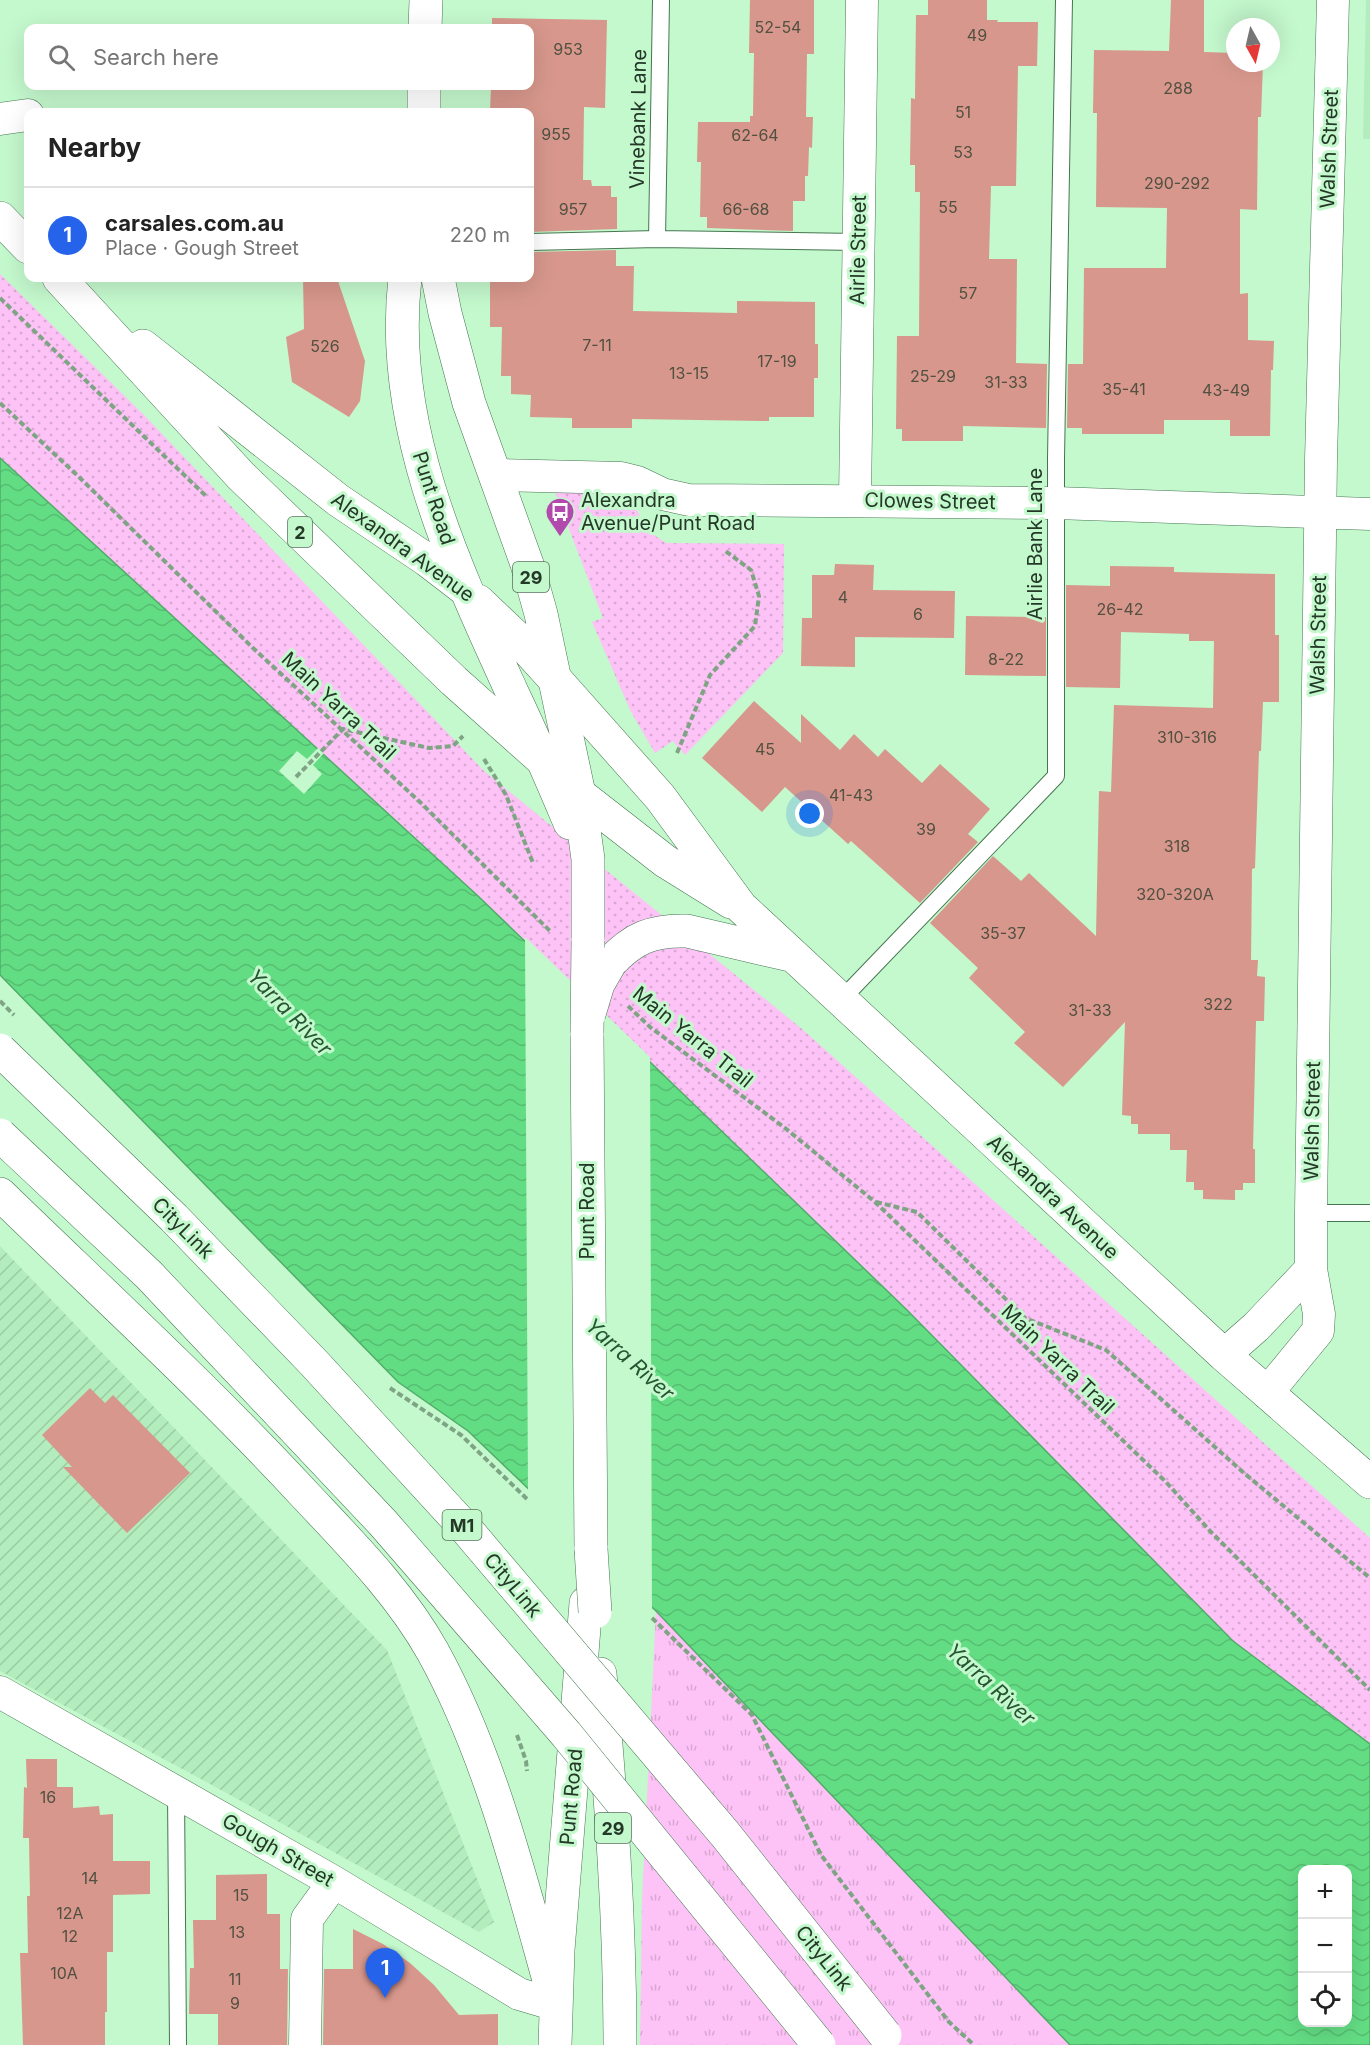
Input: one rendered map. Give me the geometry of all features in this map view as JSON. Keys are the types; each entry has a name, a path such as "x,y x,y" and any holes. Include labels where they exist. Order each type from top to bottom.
{"main road":[{"path":"425,24 426,0"},
{"path":"424,90 424,108"},
{"path":"0,218 24,243"},
{"name":"Alexandra Avenue","path":"64,282 338,500 427,560 466,590 519,640 660,797 741,907 1224,1355 1370,1482"},
{"name":"Alexandra Avenue","path":"64,282 241,476 454,681 579,794 665,861 741,907"},
{"name":"Punt Road","path":"405,282 403,360 411,423 440,520 466,590 546,764 588,872"},
{"name":"Punt Road","path":"439,282 469,403 534,588 557,681 579,794 588,859 585,948 591,1607 558,1950 555,2045"},
{"path":"585,948 624,950 653,933 670,930 792,955"},
{"name":"CityLink","path":"0,1050 174,1218 314,1363 467,1530 725,1834 892,2042"},
{"path":"0,1135 148,1275 383,1523 566,1734 819,2045"},
{"path":"0,1194 167,1353 261,1447 388,1584 414,1620 447,1680 467,1723 509,1844 556,2005"},
{"name":"Punt Road","path":"591,1607 613,1811 620,2045"}],"street":[{"name":"Airlie Street","path":"855,500 862,0"},
{"name":"Walsh Street","path":"1267,1393 1318,1331 1319,1314 1311,1269 1311,1213 1320,512 1333,0"},
{"path":"0,119 24,116"},
{"name":"Clowes Street","path":"495,475 621,478 662,494 689,500 1056,503 1370,514"},
{"path":"1224,1355 1256,1326 1311,1269"},
{"name":"Gough Street","path":"0,1692 333,1882 519,1994 556,2005"},
{"path":"305,2045 307,1919 333,1882"}],"lane":[{"name":"Vinebank Lane","path":"657,239 661,0"},
{"name":"Airlie Bank Lane","path":"840,1001 1056,776 1056,503 1064,0"},
{"path":"534,242 657,239 858,242"},
{"path":"1311,1213 1370,1213"},
{"path":"176,1791 178,2045"}],"path":[{"path":"0,298 215,505"},
{"name":"Main Yarra Trail","path":"0,403 253,648 343,729 480,860 585,948"},
{"path":"677,753 710,675 755,626 759,596 751,570 724,550"},
{"path":"296,777 343,729 429,748 453,746 464,735"},
{"path":"459,730 471,742"},
{"path":"483,757 506,795 533,863"},
{"name":"Main Yarra Trail","path":"625,1003 650,1027 785,1128 875,1202 1166,1482 1211,1532 1370,1690"},
{"path":"875,1202 917,1212 1025,1318 1106,1350 1244,1473 1370,1578"},
{"path":"392,1389 461,1435 527,1499"},
{"path":"652,1618 752,1715 821,1855 949,2022 974,2045"}],"shaded area":[{"path":"1366,0 1370,0 1370,139 1363,139"},
{"path":"0,1246 387,1650 494,1922 479,1932 0,1671"}],"green space":[{"path":"0,274 143,414 484,771 802,1029 1370,1538 1370,1744 1233,1641 907,1310 478,896 0,458"},
{"path":"555,492 622,494 634,503 651,533 666,543 784,544 783,653 685,755 673,741 655,753 631,712 592,622 603,618"},
{"path":"656,1611 1070,2045 640,2045 642,1901"}],"water":[{"name":"Yarra River","path":"0,458 478,896 907,1310 1233,1641 1370,1744 1370,2045 1070,2045 656,1611 468,1431 398,1382 0,975"}],"pier":[{"path":"318,748 324,753 313,765 322,774 304,794 279,771 297,751 307,759"},
{"path":"525,937 650,1057 652,1612 528,1492"}],"building":[{"path":"750,0 814,0 814,54 807,54 806,117 813,117 812,148 809,147 808,176 805,176 805,201 793,201 793,231 707,228 707,217 700,217 701,162 697,162 698,122 750,122 750,116 753,116 754,53 749,53"},
{"path":"928,0 987,0 987,20 1038,22 1037,66 1018,66 1016,186 991,186 989,259 1017,259 1016,363 1047,364 1046,428 963,426 963,441 902,441 902,429 896,429 897,336 919,336 920,192 915,192 915,165 910,165 911,98 915,99 916,15 928,15"},
{"path":"1171,0 1204,0 1204,52 1226,53 1226,72 1263,72 1261,117 1258,117 1257,210 1240,209 1240,294 1248,293 1248,340 1274,341 1270,436 1230,436 1230,420 1164,420 1164,434 1082,434 1082,428 1067,428 1068,364 1083,364 1084,268 1166,268 1167,208 1096,207 1097,113 1093,113 1094,50 1169,51"},
{"path":"492,18 607,20 605,108 584,107 583,180 591,180 592,186 611,186 611,197 617,197 617,229 534,232 534,108 490,108 491,90 534,90 534,24 492,24"},
{"path":"616,250 616,266 634,266 633,311 737,313 737,301 815,302 818,378 814,378 814,417 769,417 769,421 632,419 632,428 572,428 572,418 530,417 531,395 511,394 511,376 501,376 502,327 490,327 490,282 534,282 534,252"},
{"path":"303,282 338,282 365,361 360,401 349,417 292,382 286,337 304,329"},
{"path":"835,564 874,565 873,590 955,591 954,638 855,637 855,667 801,666 802,618 812,618 812,575 834,575"},
{"path":"1110,566 1174,567 1174,572 1275,574 1275,635 1279,635 1279,702 1263,702 1255,868 1252,869 1251,960 1258,960 1257,976 1265,977 1264,1021 1256,1021 1253,1149 1255,1149 1255,1183 1243,1183 1243,1190 1235,1190 1235,1200 1203,1199 1203,1190 1194,1190 1194,1182 1186,1182 1187,1150 1170,1150 1170,1134 1138,1134 1138,1124 1131,1124 1131,1116 1122,1115 1125,1022 1063,1087 1014,1043 1025,1032 969,978 978,968 930,923 993,856 1021,881 1029,873 1096,936 1099,791 1111,792 1114,705 1213,708 1214,641 1189,641 1189,634 1121,632 1120,688 1066,687 1066,585 1110,586"},
{"path":"966,616 1046,617 1046,676 965,675"},
{"path":"754,701 801,743 801,714 840,750 854,734 878,757 885,749 922,783 940,764 990,809 968,834 978,842 920,903 851,841 848,844 785,787 762,812 702,758"},
{"path":"90,1388 105,1403 113,1395 190,1473 127,1533 63,1467 72,1467 42,1435"},
{"path":"26,1759 57,1759 57,1787 73,1787 73,1808 99,1806 100,1815 113,1814 113,1861 150,1861 150,1894 113,1895 113,1952 107,1952 105,2045 23,2045 20,1953 28,1953 27,1896 30,1896 29,1838 23,1838 24,1787 27,1788"},
{"path":"267,1874 267,1914 280,1914 280,1969 288,1969 287,2045 218,2045 218,2014 189,2014 190,1968 194,1968 193,1920 216,1920 216,1875"},
{"path":"353,1929 383,1944 410,1963 434,1985 459,2015 498,2014 498,2045 323,2045 324,1969 353,1969"}],"place":[{"name":"Alexandra Avenue/Punt Road","path":"560,538"},
{"name":"carsales.com.au","path":"385,1998"}]}
